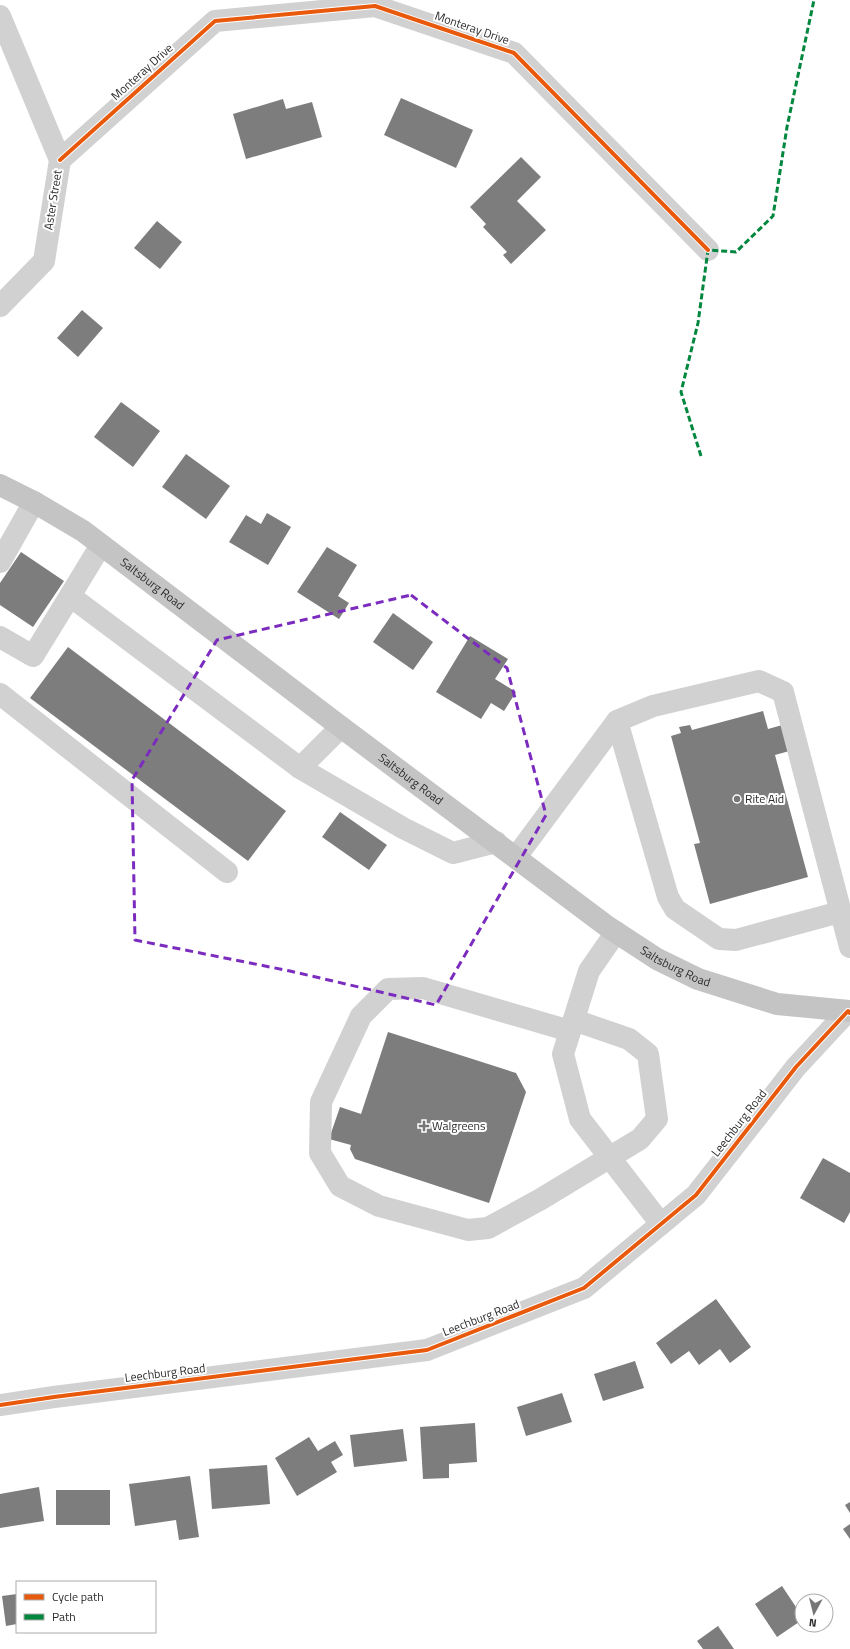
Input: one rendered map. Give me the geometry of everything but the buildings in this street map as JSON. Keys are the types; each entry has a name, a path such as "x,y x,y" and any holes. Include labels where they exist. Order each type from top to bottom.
{"main road":[{"name":"Saltsburg Road","path":"0,485 34,502 83,531 341,728 616,932 657,958 698,979 777,1004 849,1011"}],"street":[{"name":"Monteray Drive","path":"60,160 215,22 375,6 514,53 708,250"},
{"name":"Aster Street","path":"0,16 60,160 44,261 0,306"},
{"path":"0,562 34,502"},
{"path":"0,637 33,656 101,545"},
{"path":"70,596 300,768 403,828 454,853 496,842"},
{"path":"516,857 617,721 652,706 759,681 783,692 850,947"},
{"path":"0,694 227,872"},
{"path":"617,721 668,897 675,909 719,939 736,940 840,912"},
{"path":"300,768 341,728"},
{"path":"616,932 589,970 563,1054 580,1119 661,1224"},
{"path":"423,988 572,1026 630,1039 648,1054 656,1119 640,1139 541,1199 488,1228 468,1230 379,1206 340,1186 320,1153 321,1102 361,1016 388,989 423,988"},
{"name":"Leechburg Road","path":"0,1405 427,1350 584,1288 696,1194 796,1067 849,1011"}],"highlighted area":[{"path":"411,595 507,668 546,815 436,1005 290,971 135,940 132,780 217,640"}],"marked path":[{"path":"701,456 681,392 698,323 708,250 736,252 773,216 787,127 814,0"}],"cycle path":[{"path":"60,160 215,21 375,6 514,53 708,250"},
{"path":"0,1405 427,1350 584,1288 696,1195 796,1067 848,1011 850,1013"}],"place":[{"name":"Rite Aid","path":"737,799"},
{"name":"Walgreens","path":"424,1126"}]}
